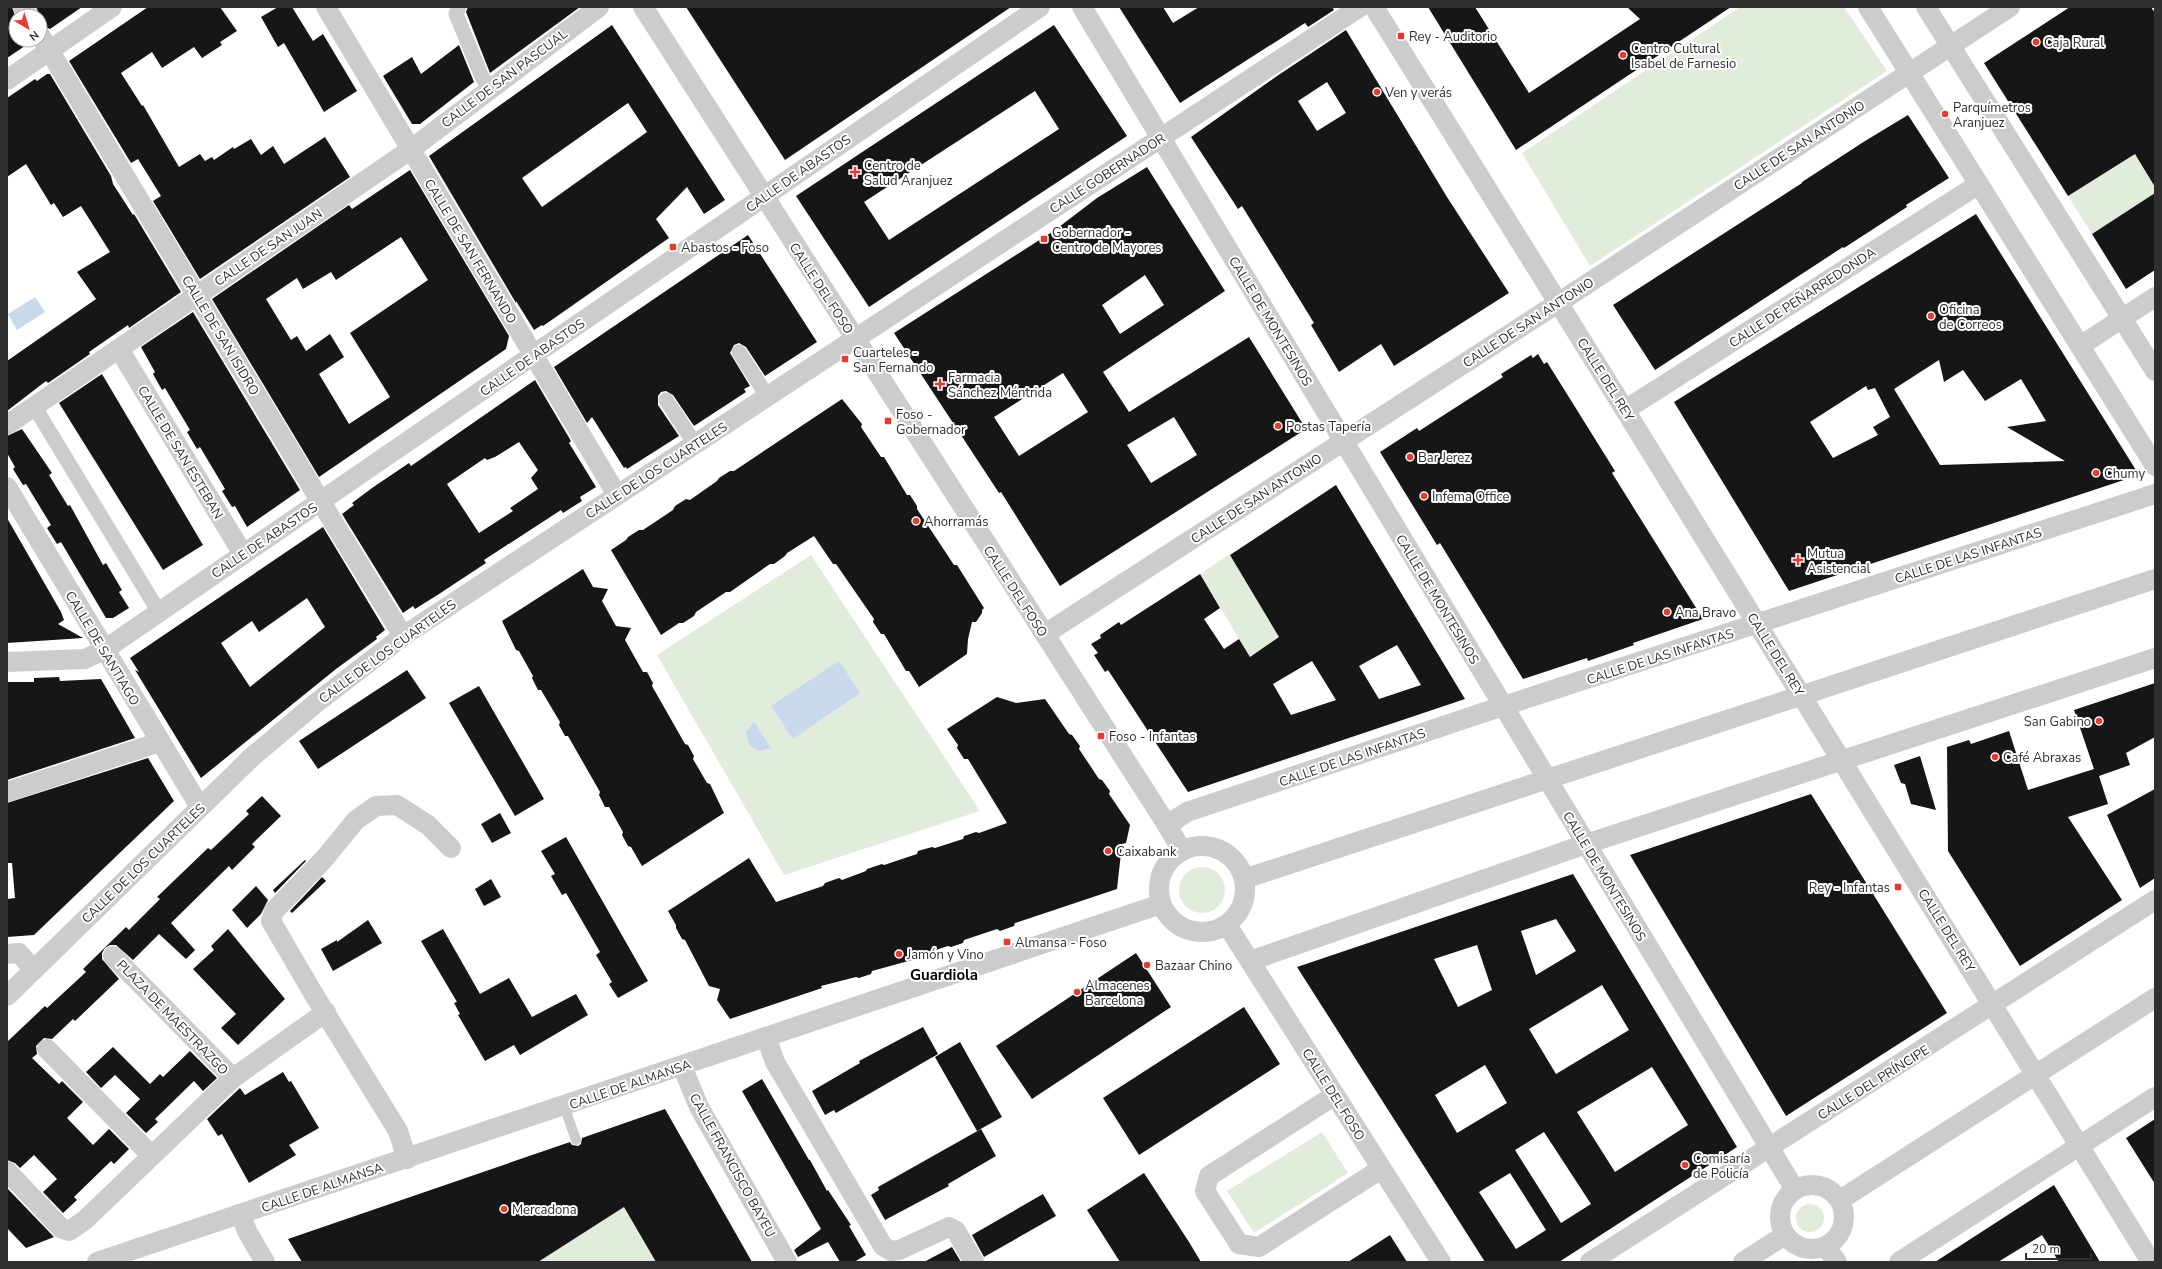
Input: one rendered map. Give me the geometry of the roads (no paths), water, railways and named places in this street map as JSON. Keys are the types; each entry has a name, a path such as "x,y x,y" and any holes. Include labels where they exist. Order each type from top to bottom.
{"street":[{"path":"48,41 112,7"},
{"name":"CALLE DE SAN FERNANDO","path":"326,7 617,495"},
{"path":"459,7 456,14 482,77 490,89"},
{"name":"CALLE DE SAN PASCUAL","path":"410,150 599,7"},
{"name":"CALLE DEL FOSO","path":"643,7 1167,825 1182,851"},
{"name":"CALLE DE ABASTOS","path":"7,662 85,659 104,650 1040,7"},
{"name":"CALLE DE MONTESINOS","path":"1082,7 1794,1190"},
{"name":"CALLE GOBERNADOR","path":"855,338 1360,7"},
{"name":"CALLE DEL REY","path":"1374,7 1801,694 2151,1262"},
{"path":"1868,7 2155,466"},
{"path":"1926,7 2155,371"},
{"name":"CALLE DE SAN ANTONIO","path":"1044,634 1558,303 2010,7"},
{"path":"7,80 40,48"},
{"name":"CALLE DE SAN ISIDRO","path":"48,48 403,636"},
{"name":"CALLE DE SAN JUAN","path":"7,425 410,150"},
{"name":"CALLE DE PEÑARREDONDA","path":"1625,410 1979,184"},
{"path":"2080,346 2155,297"},
{"name":"CALLE DE LOS CUARTELES","path":"7,996 252,757 316,703 403,636 855,338"},
{"name":"CALLE DE SAN ESTEBAN","path":"118,349 243,554"},
{"path":"738,352 767,396"},
{"path":"666,400 695,444"},
{"path":"34,406 159,612"},
{"name":"CALLE DE SANTIAGO","path":"7,487 200,807"},
{"name":"CALLE DE LAS INFANTAS","path":"1167,825 1187,812 1503,706 2155,494"},
{"path":"1244,879 1547,780 1801,694 2155,579"},
{"path":"1250,961 1586,844 2155,658"},
{"path":"7,792 160,742"},
{"path":"407,1158 398,1131 275,930 271,921 274,911 324,859 356,820 376,806 397,805 428,825 451,848"},
{"path":"1198,846 1214,848 1224,852 1240,869 1244,879 1245,893 1242,906 1236,917 1227,925 1208,932 1188,931 1177,925 1167,915 1161,904 1159,892 1160,880 1164,868 1172,858 1182,851 1198,846"},
{"name":"CALLE DEL PRÍNCIPE","path":"1590,1262 1993,1006 2155,900"},
{"name":"CALLE DE ALMANSA","path":"97,1262 1161,904"},
{"name":"CALLE DEL FOSO","path":"1227,925 1441,1262"},
{"path":"7,954 19,954 34,970"},
{"name":"PLAZA DE MAESTRAZGO","path":"112,956 233,1078"},
{"path":"1840,1200 2155,998"},
{"name":"PLAZA DE MAESTRAZGO","path":"7,1171 62,1229 69,1231 85,1220 151,1155 233,1078 326,1012"},
{"path":"766,1038 775,1062 883,1246 891,1251 899,1250 949,1227 956,1231 974,1262"},
{"path":"48,1049 151,1155"},
{"name":"CALLE FRANCISCO BAYEU","path":"682,1066 699,1106 787,1262"},
{"path":"1335,1095 1209,1176 1205,1191 1239,1244 1259,1247 1381,1169"},
{"path":"1899,1262 2155,1097"},
{"path":"1804,1186 1824,1187 1840,1200 1844,1210 1844,1221 1841,1232 1835,1241 1831,1254 1807,1250 1795,1244 1785,1235 1779,1216 1782,1206 1794,1190 1804,1186"},
{"path":"240,1214 248,1233 265,1262"},
{"path":"1743,1262 1785,1235"}],"lane":[{"path":"564,1106 576,1140"}],"water":[{"path":"35,297 45,312 17,330 8,314"},
{"path":"839,661 860,693 793,739 771,706"},
{"path":"754,722 771,748 759,751 749,745 746,732"}],"place":[{"name":"Rey - Auditorio","path":"1401,36"},
{"name":"Caja Rural","path":"2036,42"},
{"name":"Centro Cultural Isabel de Farnesio","path":"1623,55"},
{"name":"Ven y verás","path":"1377,92"},
{"name":"Parquímetros Aranjuez","path":"1945,114"},
{"name":"Centro de Salud Aranjuez","path":"855,172"},
{"name":"Gobernador - Centro de Mayores","path":"1044,239"},
{"name":"Abastos - Foso","path":"673,247"},
{"name":"Oficina de Correos","path":"1931,316"},
{"name":"Cuarteles - San Fernando","path":"845,359"},
{"name":"Farmacia Sánchez Méntrida","path":"940,384"},
{"name":"Foso - Gobernador","path":"888,421"},
{"name":"Postas Tapería","path":"1278,426"},
{"name":"Bar Jerez","path":"1410,457"},
{"name":"Chumy","path":"2096,473"},
{"name":"Infema Office","path":"1424,496"},
{"name":"Ahorramás","path":"916,521"},
{"name":"Mutua Asistencial","path":"1798,560"},
{"name":"Ana Bravo","path":"1667,612"},
{"name":"San Gabino","path":"2099,721"},
{"name":"Foso - Infantas","path":"1101,736"},
{"name":"Café Abraxas","path":"1995,757"},
{"name":"Caixabank","path":"1108,851"},
{"name":"Rey - Infantas","path":"1898,887"},
{"name":"Almansa - Foso","path":"1007,942"},
{"name":"Jamón y Vino","path":"899,954"},
{"name":"Bazaar Chino","path":"1147,965"},
{"name":"Almacenes Barcelona","path":"1077,992"},
{"name":"Comisaría de Policía","path":"1685,1165"},
{"name":"Mercadona","path":"504,1209"}],"district":[{"name":"Guardiola","path":"944,975"}]}
